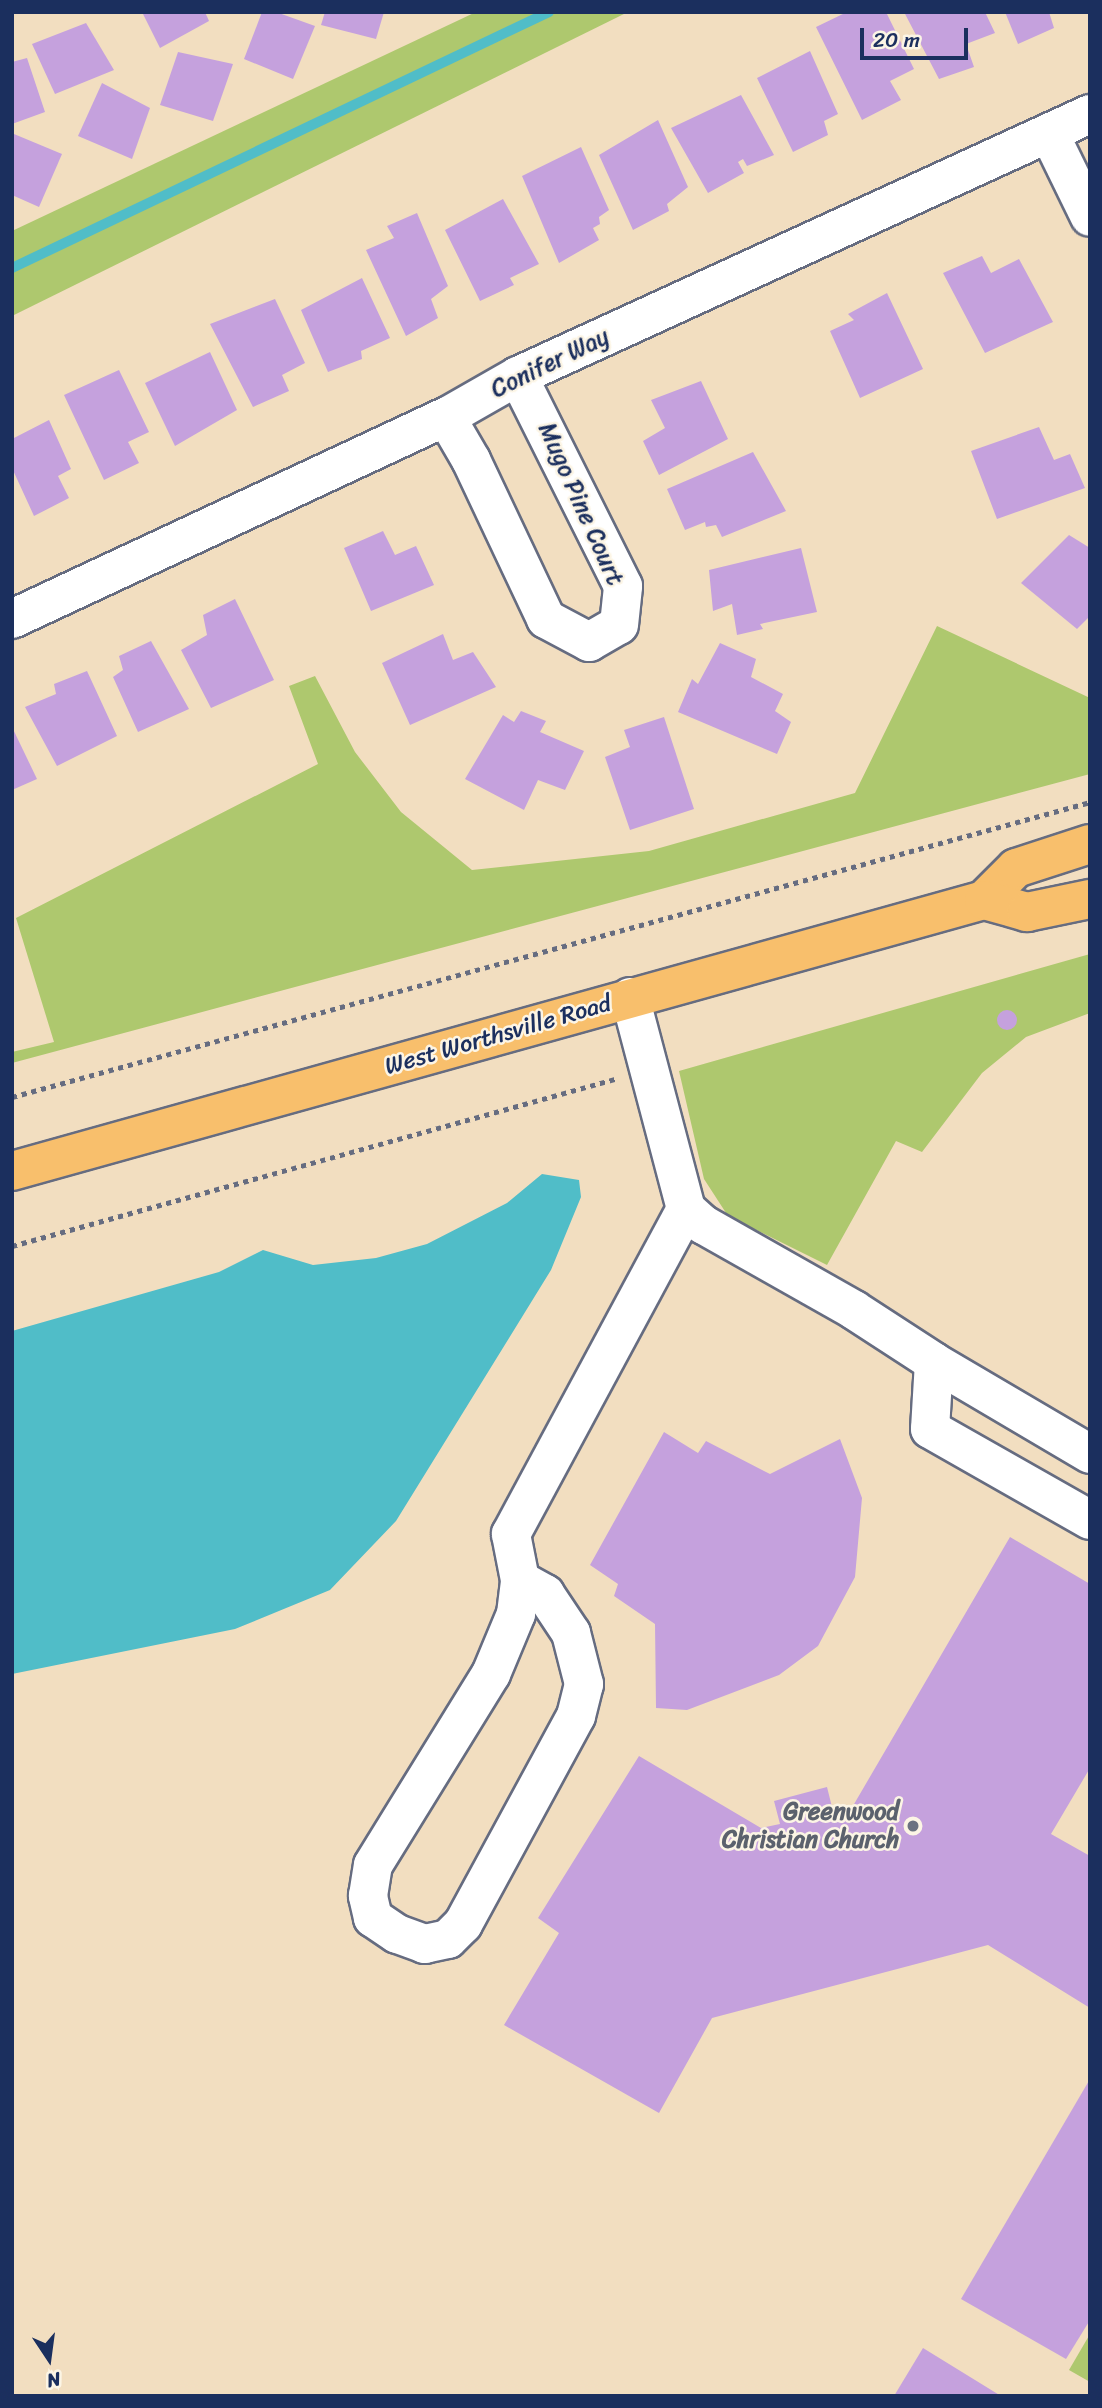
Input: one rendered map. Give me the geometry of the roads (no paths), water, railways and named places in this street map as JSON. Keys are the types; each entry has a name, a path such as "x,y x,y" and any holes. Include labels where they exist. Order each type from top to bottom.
{"main road":[{"name":"West Worthsville Road","path":"12,1171 984,900 1016,868 1090,844"},
{"path":"984,900 1027,912 1090,898"}],"street":[{"name":"Conifer Way","path":"12,619 446,417 518,376 1090,114"},
{"path":"1049,133 1090,217"},
{"name":"Mugo Pine Court","path":"446,417 471,460 546,619 589,642 619,625 623,586 518,376"},
{"path":"630,998 686,1209 704,1225 854,1310 934,1362 1090,1454"},
{"path":"520,1580 545,1594 571,1633 584,1684 571,1726 463,1923 448,1939 425,1944 397,1934 373,1918 368,1896 373,1865 491,1674 516,1614 520,1580 511,1534 686,1209"},
{"path":"934,1362 930,1429 1090,1520"}],"water":[{"path":"542,1174 579,1180 581,1197 551,1270 396,1521 330,1590 235,1629 12,1674 12,1331 219,1272 263,1250 313,1265 376,1258 427,1244 507,1203"}],"waterway":[{"path":"12,268 549,12"}],"place":[{"name":"Greenwood Christian Church","path":"913,1826"}]}
